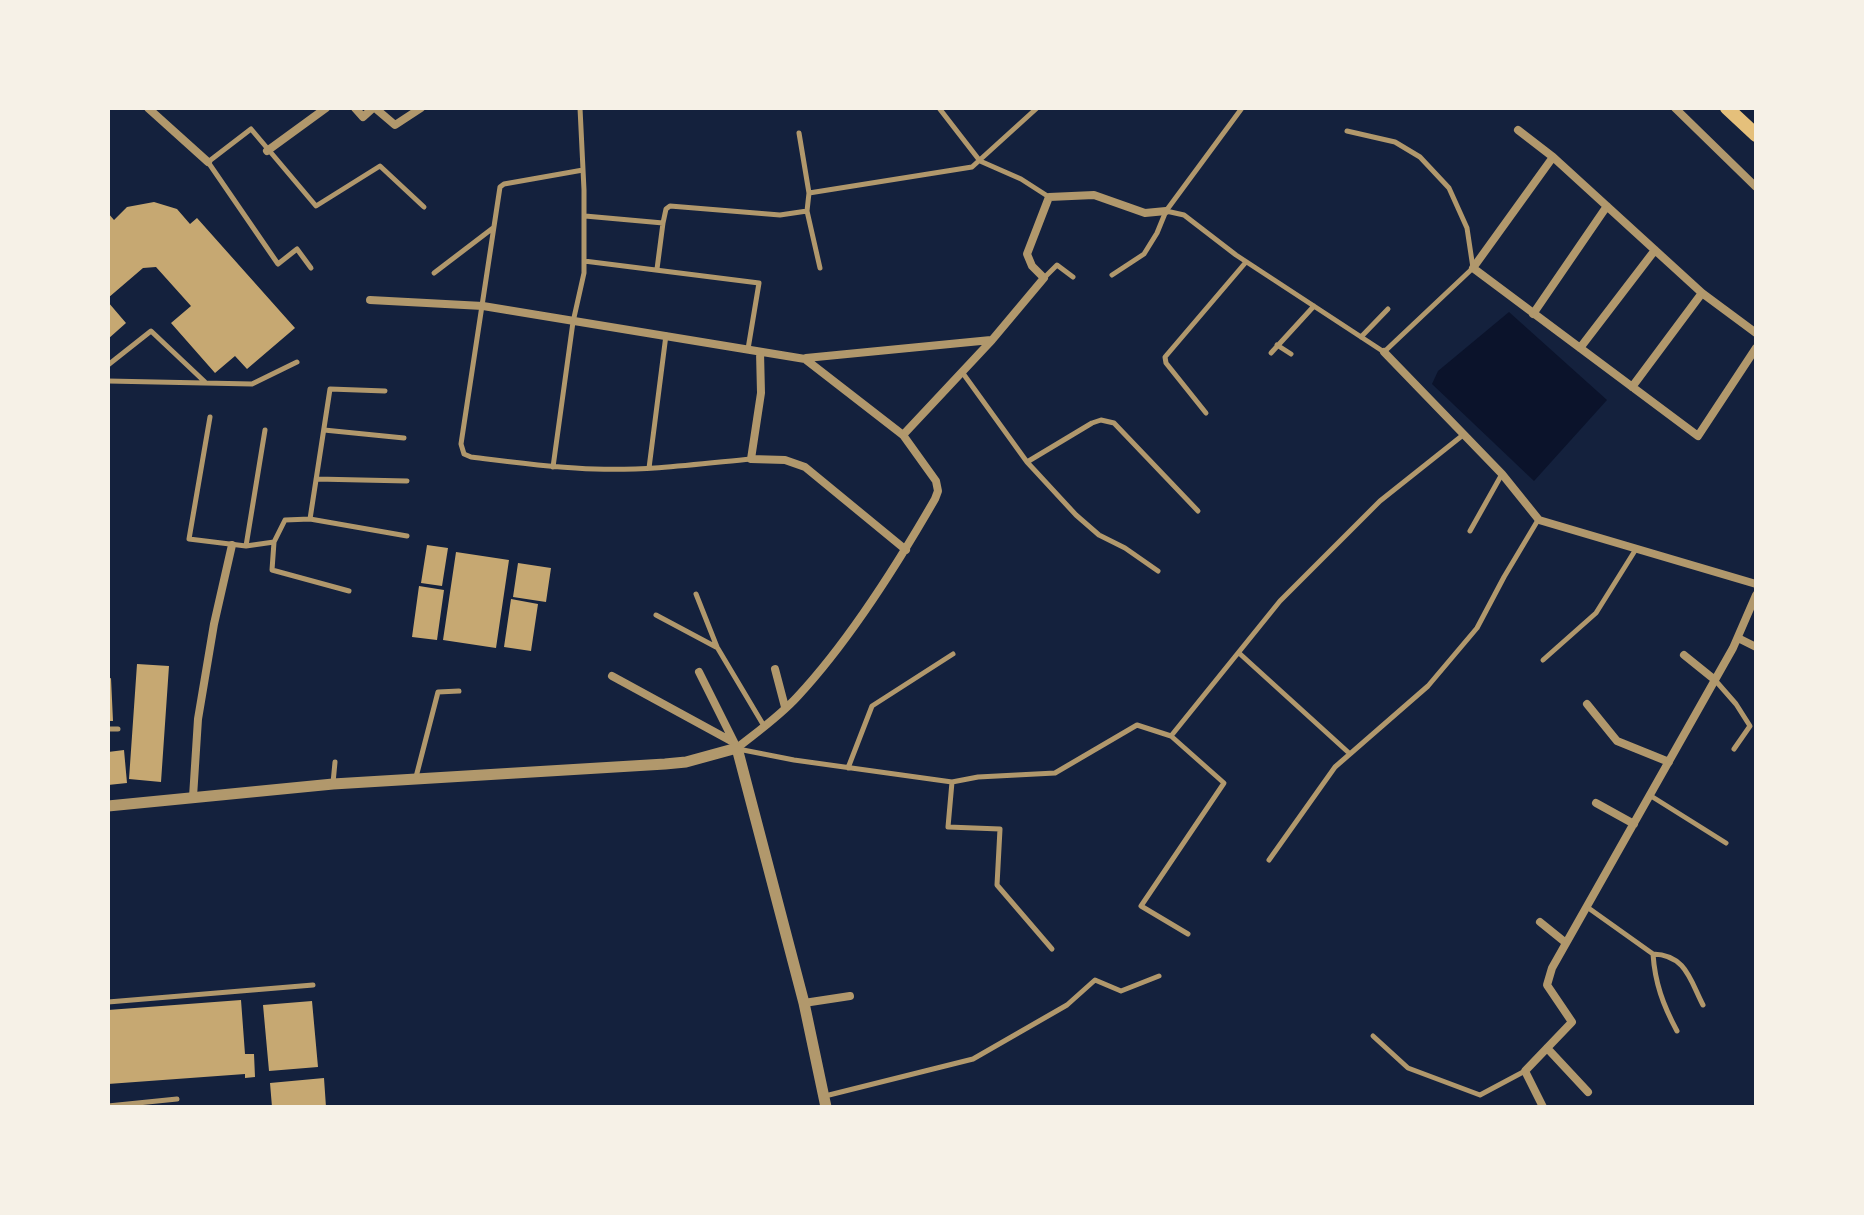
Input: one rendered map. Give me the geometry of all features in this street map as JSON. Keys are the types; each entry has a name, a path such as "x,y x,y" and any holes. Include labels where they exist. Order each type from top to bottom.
{"main road":[{"path":"1727,108 1756,135"}],"street":[{"path":"148,108 208,162"},
{"path":"267,151 326,108"},
{"path":"355,108 363,117 374,108 395,125 421,108"},
{"path":"1675,108 1756,187"},
{"path":"1518,130 1553,157 1702,293 1756,333"},
{"path":"1553,157 1473,268 1698,436 1756,348"},
{"path":"903,435 992,340 1044,278 1027,254 1049,197 1094,195 1145,213 1166,211"},
{"path":"1533,314 1607,206"},
{"path":"1580,348 1655,250"},
{"path":"1632,387 1702,293"},
{"path":"370,300 483,306 805,359 992,340"},
{"path":"760,352 761,393 751,459 785,460 805,467 906,550"},
{"path":"1384,352 1502,474 1539,520 1756,584"},
{"path":"108,806 333,784 686,762 736,745 796,699 833,654 906,550 938,491 936,481 903,435 805,359"},
{"path":"193,797 198,719 214,624 232,545"},
{"path":"1543,1107 1525,1071 1572,1022 1547,985 1552,968 1738,638 1756,595"},
{"path":"1738,638 1756,647"},
{"path":"1684,655 1715,680"},
{"path":"775,669 785,707"},
{"path":"699,672 736,745 804,1003 825,1102"},
{"path":"612,676 736,745"},
{"path":"1587,704 1617,741 1669,762"},
{"path":"1596,803 1634,824"},
{"path":"1540,922 1566,943"},
{"path":"804,1003 850,996"},
{"path":"1547,1048 1588,1092"}],"lane":[{"path":"553,467 573,322 584,273 580,108"},
{"path":"939,108 980,161 1021,179 1049,197"},
{"path":"809,193 972,167 1037,108"},
{"path":"1112,275 1144,254 1166,211 1242,108"},
{"path":"311,268 297,249 278,264 208,162 251,129 316,206 380,166 424,207"},
{"path":"1166,211 1184,215 1246,262 1384,352 1473,268 1467,228 1449,188 1420,157 1395,142 1347,131"},
{"path":"799,133 809,193 807,211 820,268"},
{"path":"583,170 504,184 498,191 461,444 464,454 553,467 649,468 751,459"},
{"path":"657,269 663,223 666,209 670,206 780,215 807,211"},
{"path":"585,216 663,223"},
{"path":"434,273 493,227"},
{"path":"584,261 759,283 748,350"},
{"path":"1206,413 1166,363 1165,357 1246,262"},
{"path":"1044,278 1057,265 1073,277"},
{"path":"1271,353 1314,306"},
{"path":"1361,337 1388,309"},
{"path":"108,365 151,331 206,383"},
{"path":"649,468 666,335"},
{"path":"1277,345 1291,354"},
{"path":"108,381 252,384 297,362"},
{"path":"962,372 1027,462 1076,515 1099,535 1125,548 1158,571"},
{"path":"310,519 330,389 385,391"},
{"path":"210,417 189,539 246,546 274,542"},
{"path":"1027,462 1092,423 1108,420 1198,511"},
{"path":"246,546 265,430"},
{"path":"324,430 404,438"},
{"path":"1171,736 1280,601 1380,501 1463,435"},
{"path":"1470,531 1502,474"},
{"path":"316,479 407,481"},
{"path":"349,591 272,570 274,542 285,520 310,519 407,536"},
{"path":"1269,860 1321,786 1349,753 1428,686 1477,628 1539,520"},
{"path":"1543,660 1596,613 1636,549"},
{"path":"696,594 717,647 764,726"},
{"path":"656,615 717,647"},
{"path":"1239,653 1349,753"},
{"path":"848,768 872,706 953,654"},
{"path":"1715,680 1750,726 1734,749"},
{"path":"416,778 438,692 459,691"},
{"path":"736,745 848,768 952,782 978,777 1055,773 1137,725 1171,736 1224,783 1141,906 1188,934"},
{"path":"108,729 118,729"},
{"path":"333,784 335,762"},
{"path":"952,782 948,827 1000,829 997,885 1052,949"},
{"path":"1651,796 1726,843"},
{"path":"1587,907 1653,954 1667,954 1678,961 1703,1005"},
{"path":"1653,954 1661,1000 1677,1031"},
{"path":"825,1102 973,1059 1067,1005 1095,980 1121,991 1159,976"},
{"path":"108,1002 313,985"},
{"path":"1373,1036 1408,1068 1480,1095 1525,1071"},
{"path":"108,1106 177,1099"}],"water":[{"path":"1509,312 1607,400 1534,481 1432,384 1438,371"}],"building":[{"path":"154,202 177,209 190,224 197,218 295,328 247,369 235,356 215,373 171,323 191,306 156,267 143,268 108,298 108,213 114,220 127,207"},
{"path":"108,302 126,323 108,339"},
{"path":"427,545 448,548 442,586 421,583"},
{"path":"456,552 509,560 496,648 443,640"},
{"path":"518,563 551,568 546,602 513,597"},
{"path":"419,586 444,590 437,640 412,637"},
{"path":"511,599 538,604 531,651 504,647"},
{"path":"137,664 169,666 161,782 129,779"},
{"path":"111,678 113,721 108,721 108,679"},
{"path":"124,750 127,783 108,785 108,752"},
{"path":"241,1000 245,1054 254,1054 255,1077 245,1078 245,1074 108,1084 108,1010"},
{"path":"312,1001 318,1067 269,1071 263,1005"},
{"path":"324,1078 326,1107 272,1107 270,1083"}]}
